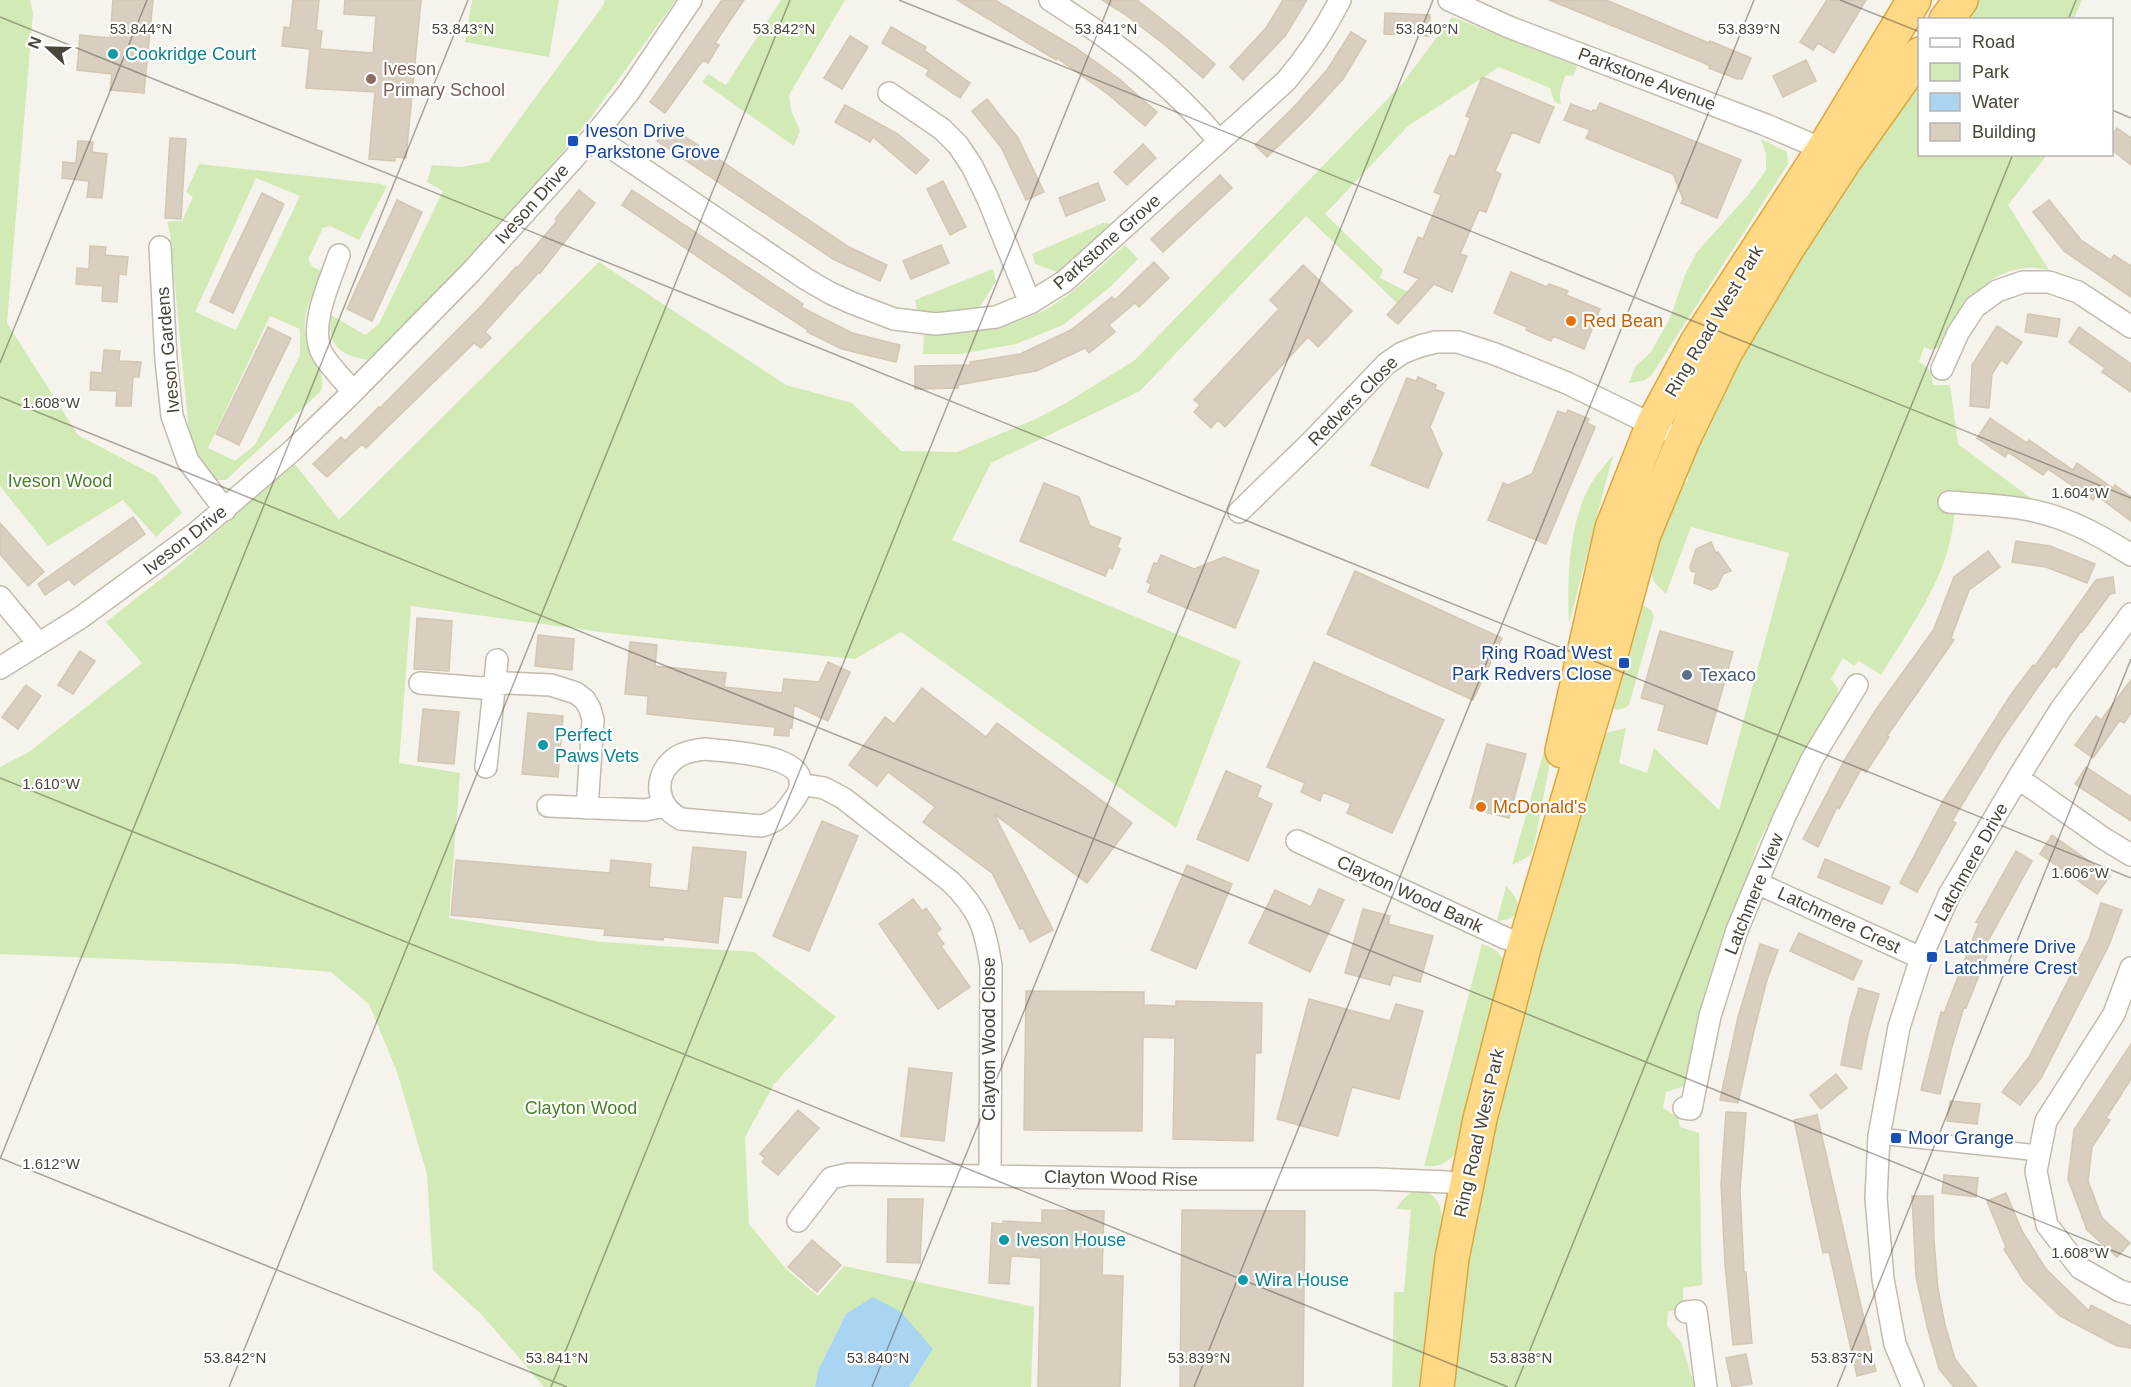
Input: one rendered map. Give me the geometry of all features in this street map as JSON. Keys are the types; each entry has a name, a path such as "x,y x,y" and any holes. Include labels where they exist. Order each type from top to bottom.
{"highway":[{"name":"Ring Road West Park","path":"1437,1387 1452,1258 1480,1119 1525,944 1644,534 1683,440 1725,353 1787,249 1914,0"},
{"path":"1948,18 1961,0"},
{"name":"Ring Road West Park","path":"1543,884 1564,737 1612,528 1653,424 1697,342 1834,154 1918,56"}],"street":[{"name":"Iveson Drive","path":"0,668 80,618 225,510 293,450 353,392 471,272 594,136 628,92 691,0"},
{"path":"1050,0 1128,52 1197,115 1219,141"},
{"name":"Parkstone Grove","path":"594,136 806,279 852,303 894,319 936,324 996,317 1030,303 1065,281 1286,81 1308,55 1340,0"},
{"name":"Parkstone Avenue","path":"1449,0 1509,27 1834,154"},
{"path":"889,93 942,129 958,145 972,166 988,199 1030,303"},
{"name":"Iveson Gardens","path":"160,248 166,360 172,416 188,460 225,510"},
{"path":"339,255 317,323 317,338 322,354 353,392"},
{"path":"1942,369 1958,333 1975,307 1997,291 2023,282 2049,282 2078,292 2131,327"},
{"name":"Redvers Close","path":"1239,512 1386,364 1402,353 1436,342 1458,342 1494,354 1567,383 1683,440"},
{"path":"1949,502 2025,509 2040,513 2096,533 2131,555"},
{"path":"0,597 39,644"},
{"name":"Latchmere Drive","path":"1913,1387 1895,1344 1883,1279 1876,1198 1879,1136 1899,1027 1921,958 1950,893 2061,709 2131,614"},
{"path":"486,767 497,660"},
{"path":"420,683 481,688 507,683 551,685 576,693 585,700 593,720 587,808"},
{"name":"Latchmere View","path":"1684,1107 1692,1109 1710,1016 1737,930 1784,818 1812,759 1857,685"},
{"path":"705,749 760,755 781,761 798,773 800,784 796,797 784,814 773,823 761,826 681,819 664,806 660,794 661,780 668,766 678,757 693,751 705,749"},
{"path":"2018,778 2131,855"},
{"name":"Clayton Wood Close","path":"800,784 824,788 843,798 951,882 968,898 978,914 987,936 991,966 990,1175"},
{"path":"548,806 645,810 664,806"},
{"name":"Clayton Wood Bank","path":"1296,842 1505,938 1525,944"},
{"name":"Latchmere Crest","path":"1757,883 1921,958"},
{"path":"2131,968 2114,1014 2046,1121 2036,1171 2047,1225 2080,1268 2120,1291 2131,1294"},
{"path":"1879,1136 2040,1153"},
{"name":"Clayton Wood Rise","path":"798,1221 825,1184 831,1178 839,1175 1376,1179 1465,1185"},
{"path":"1686,1312 1696,1311 1706,1387"}],"green space":[{"name":"Iveson Wood","path":"0,0 30,0 33,13 7,323 78,435 156,476 182,513 156,537 123,500 48,546 0,486"},
{"path":"472,0 559,0 549,57 465,42"},
{"path":"605,0 676,0 586,124 523,199 403,327 367,360 342,351 333,341 331,315 365,335 379,324 443,191 427,182 432,165 461,167 488,162"},
{"path":"781,0 845,0 789,95 791,110 800,131 794,146 702,82 708,74 726,85"},
{"path":"1975,0 2082,0 2074,18 1962,18"},
{"name":"Clayton Wood","path":"1452,17 1577,66 1573,76 1566,75 1559,104 1554,101 1550,88 1499,67 1408,126 1325,214 1383,270 1380,278 1408,292 1397,303 1306,216 1140,391 991,463 952,540 1241,661 1176,828 901,632 855,659 608,633 411,606 399,763 460,773 449,918 601,942 754,952 836,1017 774,1084 745,1137 749,1224 786,1269 818,1296 844,1266 1034,1307 1031,1387 909,1387 933,1349 846,1314 819,1368 815,1387 544,1387 482,1315 433,1270 427,1174 397,1072 369,1004 331,972 235,964 0,954 0,767 29,752 142,663 106,622 180,564 294,463 339,520 599,262 786,385 852,403 901,451 957,452 1036,419 1135,360 1402,84"},
{"path":"1918,78 1918,156 2046,156 2008,205 2049,270 2026,268 1996,277 1984,286 1964,308 1940,347 1931,350 1924,347 1919,361 1931,371 1933,385 1950,385 1958,444 2032,499 1955,492 1954,517 1949,545 1943,565 1925,603 1881,675 1859,661 1854,666 1843,658 1831,679 1838,688 1837,700 1805,751 1757,846 1703,1012 1684,1086 1666,1092 1663,1108 1678,1117 1680,1127 1699,1133 1702,1285 1683,1288 1683,1300 1676,1310 1668,1311 1667,1326 1681,1342 1695,1387 1452,1387 1461,1297 1478,1199 1503,1084 1598,743 1606,733 1626,728 1619,763 1647,773 1654,748 1719,810 1789,553 1691,527 1666,594 1654,582 1650,569 1674,494 1688,480 1689,460 1740,357 1793,268"},
{"path":"1761,139 1787,152 1788,164 1651,376 1643,381 1629,383 1635,367 1651,352 1670,318 1685,275 1697,252 1749,194 1766,170 1766,154"},
{"path":"199,164 387,186 359,240 330,226 323,228 309,257 309,262 313,267 323,272 308,305 305,319 306,335 322,377 320,392 226,480 216,480 205,476 190,443 167,221 182,221 193,197 186,192","holes":["256,178 300,196 236,330 195,312","270,316 300,329 300,355 255,445 235,461 208,448"]},
{"path":"1103,223 1116,224 1060,273 1035,264 1032,254"},
{"path":"1125,245 1138,259 1110,287 1063,325 1016,344 961,354 923,354 924,335 988,329 1020,320 1050,307 1079,286"},
{"path":"993,269 996,281 977,311 918,314 915,300"},
{"path":"1613,455 1569,624 1570,555 1576,521 1590,485"},
{"path":"1640,603 1651,610 1654,616 1629,705 1617,710 1609,706"},
{"path":"1556,708 1560,709 1534,847 1530,856 1512,865"},
{"path":"1506,886 1512,892 1518,909 1512,917 1497,921"},
{"path":"1482,944 1495,950 1504,961 1461,1146 1446,1162 1436,1166 1424,1166"},
{"path":"1421,1189 1432,1195 1438,1202 1443,1223 1424,1387 1392,1387 1394,1292 1404,1292 1411,1210 1396,1209 1406,1196"}],"water":[{"path":"873,1297 901,1312 933,1349 909,1387 815,1387 819,1368 846,1314"}],"building":[{"name":"Cookridge Court","path":"113,0 153,0 144,93 110,90 112,74 77,70 80,35 110,38"},
{"path":"293,0 319,0 316,30 322,31 320,49 373,53 376,16 344,14 345,0 421,0 406,158 395,157 395,161 369,159 375,92 306,88 310,49 282,46 284,27 290,28"},
{"path":"722,0 744,0 715,43 719,45 708,63 703,60 665,113 650,102"},
{"path":"957,0 995,0 1076,48 1118,78 1157,112 1145,126 1109,95 1057,58 1056,60"},
{"path":"1102,0 1137,0 1215,64 1203,78 1165,45"},
{"path":"1283,0 1307,0 1285,36 1243,80 1230,67 1266,28"},
{"path":"1549,0 1606,0 1751,58 1742,79 1737,79 1709,68 1710,66 1702,62"},
{"path":"1827,0 1866,0 1834,53 1818,43 1813,50 1800,42"},
{"path":"1385,13 1430,15 1429,36 1384,34"},
{"path":"891,27 926,47 924,50 970,83 960,98 926,75 929,70 882,43"},
{"path":"1351,32 1366,41 1343,79 1267,157 1255,145 1327,70"},
{"path":"850,36 868,47 842,89 824,78"},
{"path":"1806,60 1816,81 1783,97 1773,76"},
{"path":"1482,77 1554,107 1539,143 1512,132 1495,171 1501,174 1486,212 1479,210 1460,254 1467,256 1452,292 1434,284 1398,324 1387,315 1419,279 1404,272 1418,237 1423,239 1441,195 1434,192 1450,155 1455,157 1470,118 1466,116"},
{"path":"987,99 1018,138 1044,192 1026,200 1001,147 972,111"},
{"path":"1600,103 1741,160 1717,218 1681,203 1683,199 1673,174 1586,138 1590,130 1564,120 1571,104 1592,112 1596,111"},
{"path":"845,105 898,134 929,160 916,174 873,137 870,142 835,122"},
{"path":"668,125 849,247 887,265 880,281 833,259 657,141"},
{"path":"2117,128 2131,138 2131,165 2113,151 2113,134"},
{"path":"170,138 186,139 181,219 165,218"},
{"path":"78,141 93,142 92,152 107,154 102,198 87,197 89,181 62,178 63,162 76,163"},
{"path":"1143,144 1156,158 1127,185 1114,172"},
{"path":"1220,175 1232,188 1163,252 1151,239"},
{"path":"943,181 966,227 950,235 927,189"},
{"path":"1098,183 1105,200 1066,216 1059,198"},
{"path":"579,190 595,203 540,273 485,332 491,338 481,348 474,343 366,448 362,444 327,477 313,464 341,437 345,441 484,303 557,221 555,219"},
{"path":"632,190 803,304 801,307 852,333 900,345 896,362 842,349 807,332 808,330 622,205"},
{"path":"262,193 284,204 233,313 210,302"},
{"path":"397,200 422,212 372,321 347,309"},
{"path":"2049,200 2081,240 2111,260 2114,255 2131,266 2131,297 2064,251 2033,212"},
{"path":"941,245 949,263 911,279 903,261"},
{"path":"90,246 106,247 105,255 128,257 126,275 119,274 117,302 102,301 103,286 76,284 77,268 89,269"},
{"path":"1154,262 1169,278 1139,307 1135,303 1109,325 1115,332 1089,353 1085,348 1036,371 958,385 958,388 915,389 915,366 971,365 970,362 1020,354 1071,330 1112,297 1115,300"},
{"path":"1303,265 1352,311 1318,347 1308,337 1225,427 1218,420 1211,428 1194,412 1200,405 1194,400 1279,309 1270,300"},
{"path":"1511,272 1547,287 1549,284 1568,291 1566,295 1600,309 1584,349 1553,336 1551,341 1526,330 1527,327 1494,313"},
{"path":"2028,314 2060,319 2057,337 2025,332"},
{"path":"1997,326 2022,342 2007,364 2001,360 1992,374 1989,408 1970,406 1972,365"},
{"path":"268,327 291,338 239,445 216,434"},
{"path":"2079,327 2131,364 2131,392 2102,372 2105,368 2069,342"},
{"path":"104,350 120,351 119,361 141,362 139,377 133,377 131,406 116,406 117,391 90,390 91,372 102,373"},
{"path":"1418,377 1436,385 1435,389 1444,393 1430,427 1442,454 1428,488 1371,465 1407,378 1416,381"},
{"path":"1568,410 1589,419 1587,423 1595,427 1546,544 1488,520 1503,483 1508,485 1532,474 1558,411 1566,414"},
{"path":"1990,418 2027,443 2029,440 2073,470 2077,463 2113,488 2115,485 2131,497 2131,521 2096,495 2093,500 2048,469 2043,475 2008,452 2005,457 1977,438"},
{"path":"1044,483 1079,497 1090,526 1121,538 1117,547 1120,549 1112,569 1109,567 1105,576 1020,541"},
{"path":"133,517 145,534 74,585 69,579 45,595 38,584"},
{"path":"0,523 44,572 28,586 0,554"},
{"path":"2016,541 2050,546 2095,564 2087,583 2046,567 2012,562"},
{"path":"1711,542 1716,553 1718,552 1731,571 1723,574 1717,587 1711,590 1694,583 1696,572 1691,571 1690,567 1696,549"},
{"path":"1988,551 2000,567 1969,590 1951,638 1954,640 1887,736 1889,737 1866,772 1861,769 1839,809 1837,807 1818,847 1803,839 1845,759 1875,711 1934,629 1954,577"},
{"path":"1161,555 1194,569 1224,557 1259,571 1235,628 1148,592 1151,584 1147,582 1154,563 1157,564"},
{"path":"1355,571 1502,638 1473,700 1327,634"},
{"path":"2113,577 2115,593 2110,594 2056,668 2053,666 2003,737 1952,821 1956,823 1917,892 1900,883 1943,801 2010,696 2033,665 2035,666 2096,580"},
{"path":"417,618 452,621 449,671 414,669"},
{"name":"Texaco","path":"1660,631 1733,652 1707,744 1658,730 1665,705 1641,698"},
{"path":"538,635 574,639 572,670 535,666"},
{"path":"630,642 657,645 655,666 726,673 724,687 782,693 784,679 819,682 828,662 850,672 828,721 794,705 789,736 774,735 775,727 647,714 648,696 625,694"},
{"path":"80,651 95,661 73,694 58,685"},
{"path":"1314,662 1444,720 1392,833 1347,813 1351,804 1323,792 1320,801 1301,792 1305,783 1267,767"},
{"path":"2131,680 2131,713 2124,723 2120,720 2093,758 2075,745 2096,716 2101,720"},
{"path":"26,685 41,696 18,729 2,717"},
{"path":"922,688 986,737 997,723 1132,823 1087,883 994,814 1053,930 1030,942 1023,928 1020,929 992,873 923,822 935,807 888,772 877,786 849,765 885,717 894,724"},
{"path":"423,709 459,712 454,764 418,761"},
{"name":"Perfect Paws Vets","path":"528,713 563,716 558,777 522,774"},
{"path":"1487,744 1526,754 1509,818 1470,808"},
{"path":"2086,767 2131,797 2131,821 2075,784"},
{"path":"1226,771 1261,786 1257,797 1272,804 1248,861 1197,839"},
{"path":"822,821 858,836 809,951 773,936"},
{"path":"2052,835 2110,876 2097,894 2040,854"},
{"path":"693,847 746,852 741,898 723,896 718,943 664,937 663,940 604,935 605,929 451,915 456,860 610,873 611,860 651,864 649,887 688,891"},
{"path":"2016,851 2032,861 1988,941 1992,943 1966,1008 1964,1007 1940,1094 1921,1090 1941,1012 1944,1013 1979,923 1976,922"},
{"path":"1825,859 1890,887 1882,904 1818,877"},
{"path":"1187,865 1232,884 1196,969 1151,950"},
{"path":"1319,889 1344,900 1310,972 1249,943 1275,890 1311,907"},
{"path":"913,899 922,911 926,908 941,929 936,933 944,944 941,946 970,987 938,1009 879,924"},
{"path":"2101,903 2122,910 2109,945 2041,1078 2020,1105 2002,1092 2029,1057 2089,939"},
{"path":"1363,909 1390,916 1388,924 1433,936 1420,982 1393,975 1390,985 1345,973"},
{"path":"1799,933 1862,961 1853,980 1790,951"},
{"path":"1760,944 1778,950 1767,980 1738,1103 1720,1100 1738,1017"},
{"path":"1859,988 1879,994 1861,1069 1841,1065"},
{"path":"1026,991 1144,992 1144,1005 1176,1006 1176,1001 1262,1003 1261,1053 1255,1053 1253,1141 1173,1139 1175,1038 1143,1037 1142,1131 1024,1130"},
{"path":"1309,999 1390,1021 1396,1004 1423,1011 1399,1099 1352,1087 1338,1136 1277,1119"},
{"path":"2131,1044 2131,1079 2106,1118 2110,1120 2092,1147 2088,1181 2102,1218 2130,1243 2117,1257 2087,1230 2068,1179 2074,1130"},
{"path":"909,1068 952,1073 944,1141 901,1136"},
{"path":"1836,1074 1847,1088 1821,1109 1810,1095"},
{"path":"1950,1101 1980,1104 1977,1124 1947,1121"},
{"path":"798,1110 819,1128 778,1175 762,1162 765,1158 760,1154"},
{"path":"1726,1112 1746,1113 1740,1190 1744,1272 1746,1272 1752,1343 1733,1345 1725,1264 1721,1184"},
{"path":"1817,1115 1876,1371 1857,1376 1829,1252 1823,1253 1794,1120"},
{"path":"1944,1175 1978,1178 1976,1197 1942,1193"},
{"path":"2006,1193 2022,1231 2046,1269 2089,1311 2091,1305 2131,1326 2131,1348 2117,1346 2060,1316 2024,1281 2004,1249 2006,1247 1987,1201"},
{"path":"1912,1196 1933,1196 1938,1289 1945,1325 1955,1359 1977,1387 1954,1387 1939,1369 1916,1277"},
{"path":"888,1199 923,1199 920,1263 887,1262"},
{"path":"1042,1210 1104,1211 1102,1275 1123,1276 1120,1387 1038,1387 1041,1258 1011,1256 1009,1284 989,1283 992,1223 1003,1224 1003,1221 1042,1223"},
{"name":"Wira House","path":"1182,1210 1305,1211 1303,1387 1180,1387"},
{"path":"812,1240 841,1265 817,1292 788,1267"},
{"path":"1746,1354 1752,1384 1732,1387 1726,1358"}],"place":[{"name":"Cookridge Court","path":"113,54"},
{"name":"Iveson Primary School","path":"371,79"},
{"name":"Iveson Drive Parkstone Grove","path":"573,141"},
{"name":"Red Bean","path":"1571,321"},
{"name":"Ring Road West Park Redvers Close","path":"1624,663"},
{"name":"Texaco","path":"1687,675"},
{"name":"Perfect Paws Vets","path":"543,745"},
{"name":"McDonald's","path":"1481,807"},
{"name":"Latchmere Drive Latchmere Crest","path":"1932,957"},
{"name":"Moor Grange","path":"1896,1138"},
{"name":"Iveson House","path":"1004,1240"},
{"name":"Wira House","path":"1243,1280"}]}
